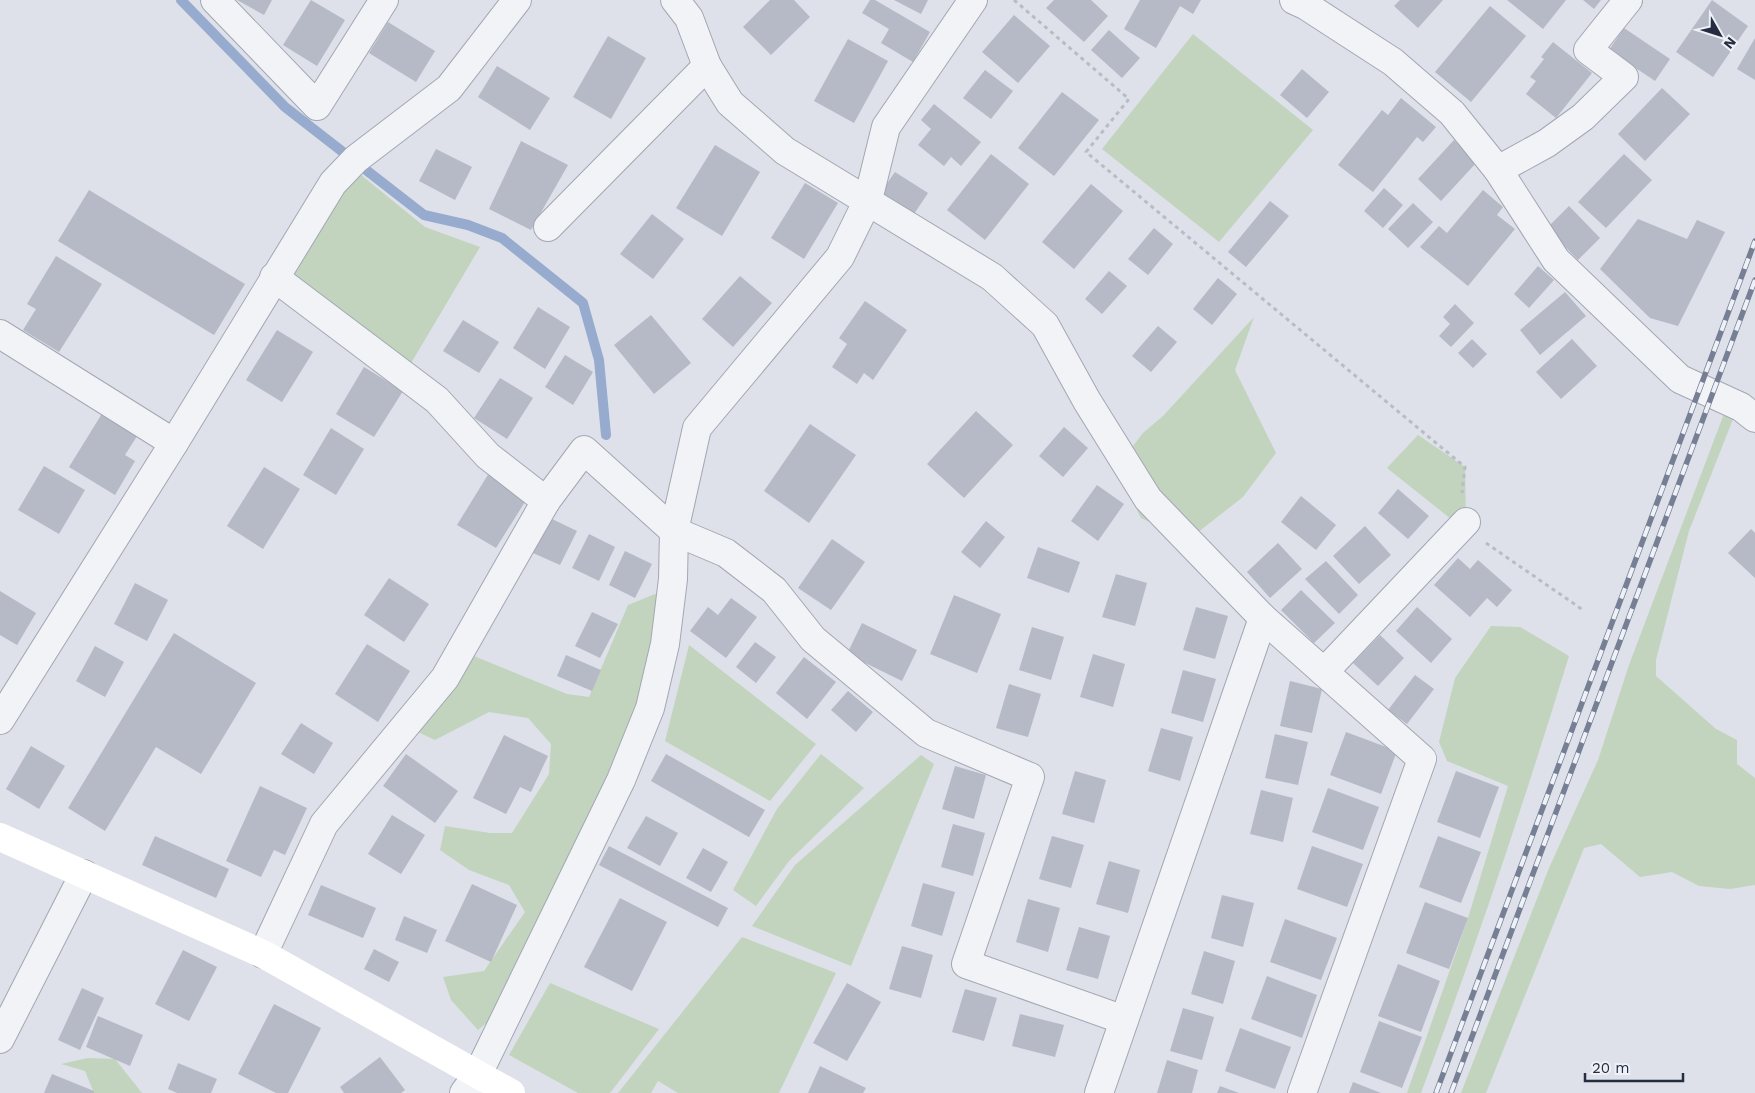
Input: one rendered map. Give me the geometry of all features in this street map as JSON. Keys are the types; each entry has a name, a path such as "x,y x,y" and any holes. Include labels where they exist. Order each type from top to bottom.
{"street":[{"path":"215,0 317,106 384,0"},
{"path":"0,720 174,443 333,183 356,159 449,88 518,0"},
{"path":"676,0 689,18 707,66 730,103 785,151 992,277 1045,325 1087,402 1148,498 1263,618 1422,759 1302,1093"},
{"path":"471,1083 621,780 650,708 665,644 673,579 674,532 697,428 840,257 868,200 886,127 974,0"},
{"path":"1294,0 1305,5 1393,62 1452,113 1498,170 1556,260 1680,380 1742,407 1755,418"},
{"path":"1498,170 1547,143 1583,117 1624,77 1588,50 1628,0"},
{"path":"548,227 707,66"},
{"path":"274,277 437,400 488,456 546,501"},
{"path":"0,334 174,443"},
{"path":"263,954 324,824 445,678 546,501 584,450 674,532 726,553 774,590 813,639 926,733 1030,778 966,964 1124,1020"},
{"path":"1324,672 1466,522"},
{"path":"1099,1093 1263,618"},
{"path":"0,837 263,954 471,1083 511,1093"},
{"path":"0,1039 84,874"}],"path":[{"path":"1014,0 1129,99 1086,152 1465,467 1462,499 1466,522 1482,540 1583,610"}],"green space":[{"path":"1193,34 1313,130 1219,242 1102,149"},
{"path":"350,166 425,227 480,247 404,375 274,277"},
{"path":"1254,317 1235,370 1276,453 1243,497 1188,540 1141,518 1126,488 1123,459 1143,433 1163,416"},
{"path":"1725,411 1735,414 1689,531 1656,660 1656,676 1716,729 1737,740 1737,764 1755,778 1755,885 1730,889 1699,886 1672,872 1640,877 1601,844 1584,848 1486,1093 1461,1093 1549,868 1598,760 1629,665"},
{"path":"1418,435 1465,467 1466,522 1461,527 1387,468"},
{"path":"655,594 670,602 652,699 513,1001 478,1030 451,1000 443,977 484,971 525,912 509,885 469,870 440,850 445,826 490,833 512,833 549,774 551,744 528,718 489,712 435,740 405,726 469,654 567,694 589,697 628,605"},
{"path":"1491,626 1520,627 1569,656 1498,876 1461,985 1421,1093 1407,1093 1468,918 1508,786 1447,761 1439,742 1455,678"},
{"path":"689,645 816,744 770,801 665,741"},
{"path":"821,754 864,788 789,861 756,906 733,890 777,809"},
{"path":"921,755 934,764 851,966 752,926 795,865"},
{"path":"742,937 836,973 779,1093 678,1093 658,1081 651,1093 618,1093"},
{"path":"550,983 659,1029 610,1093 578,1093 509,1055"},
{"path":"88,1058 115,1059 142,1093 94,1093 85,1071 61,1064"}],"building":[{"path":"237,0 272,0 264,15"},
{"path":"311,0 345,20 317,66 283,45"},
{"path":"770,0 794,0 810,17 771,55 743,27"},
{"path":"870,0 875,0 930,32 913,62 881,43 889,29 862,13"},
{"path":"894,0 928,0 921,14"},
{"path":"1054,0 1091,0 1108,16 1084,42 1046,8"},
{"path":"1140,0 1201,0 1193,14 1180,6 1156,48 1124,29"},
{"path":"1400,0 1443,0 1418,28 1394,6"},
{"path":"1507,0 1566,0 1543,29"},
{"path":"1583,0 1601,0 1594,9"},
{"path":"1712,0 1748,26 1713,77 1676,52"},
{"path":"1490,6 1526,36 1471,102 1435,72"},
{"path":"1014,15 1050,46 1018,83 982,52"},
{"path":"388,22 435,51 416,82 369,53"},
{"path":"1624,28 1670,59 1655,81 1609,50"},
{"path":"1109,30 1140,58 1122,78 1091,50"},
{"path":"608,36 646,58 611,119 573,97"},
{"path":"1755,38 1755,80 1737,69"},
{"path":"848,39 888,61 854,123 814,101"},
{"path":"1553,42 1592,73 1556,118 1526,94 1536,81 1530,77 1544,59 1541,57"},
{"path":"497,66 550,98 530,130 478,97"},
{"path":"1302,69 1329,92 1307,118 1280,95"},
{"path":"985,70 1013,91 991,119 963,98"},
{"path":"1662,88 1690,114 1645,161 1618,134"},
{"path":"1062,92 1099,120 1054,176 1018,148"},
{"path":"1401,98 1436,127 1423,142 1417,137 1373,192 1338,165 1382,110 1388,115"},
{"path":"934,104 981,142 961,166 951,157 944,166 918,145 931,129 921,120"},
{"path":"1454,140 1477,162 1441,201 1418,179"},
{"path":"521,141 568,165 531,230 489,209"},
{"path":"715,145 760,172 722,236 676,208"},
{"path":"436,149 472,167 455,200 419,181"},
{"path":"991,154 1029,184 985,240 947,210"},
{"path":"1624,154 1652,180 1606,228 1578,202"},
{"path":"895,172 928,193 914,214 881,192"},
{"path":"805,183 838,203 804,259 771,238"},
{"path":"1091,184 1123,211 1074,269 1042,242"},
{"path":"1384,188 1403,205 1383,228 1364,211"},
{"path":"89,190 245,284 214,335 58,241"},
{"path":"1483,190 1503,207 1497,215 1515,229 1468,286 1420,247 1439,226 1447,233"},
{"path":"1270,201 1289,216 1246,267 1228,252"},
{"path":"1413,203 1433,222 1408,248 1388,229"},
{"path":"1569,206 1600,238 1578,260 1547,228"},
{"path":"652,214 684,239 653,279 620,254"},
{"path":"1638,219 1687,239 1697,220 1725,232 1678,326 1650,318 1600,269"},
{"path":"1154,228 1173,244 1148,275 1128,259"},
{"path":"56,256 102,284 59,352 23,330 36,309 27,304"},
{"path":"1538,266 1554,280 1529,308 1514,294"},
{"path":"1109,271 1127,286 1102,314 1085,299"},
{"path":"740,276 772,303 733,347 702,319"},
{"path":"1218,278 1237,294 1212,325 1193,309"},
{"path":"1565,292 1586,316 1540,355 1520,330"},
{"path":"865,301 907,330 873,380 864,373 857,384 832,367 847,344 839,338"},
{"path":"1455,304 1474,323 1451,347 1439,336 1450,324 1443,317"},
{"path":"538,307 570,327 545,369 513,348"},
{"path":"651,315 691,363 654,394 614,345"},
{"path":"463,320 499,342 479,373 443,351"},
{"path":"1158,326 1177,342 1151,372 1132,356"},
{"path":"277,330 313,352 282,402 246,380"},
{"path":"1472,339 1487,354 1473,368 1458,353"},
{"path":"1572,339 1597,366 1561,399 1536,372"},
{"path":"565,355 593,372 573,405 545,387"},
{"path":"364,367 403,391 374,437 336,414"},
{"path":"500,378 533,398 507,439 474,418"},
{"path":"976,411 1013,445 964,498 927,464"},
{"path":"103,412 139,433 125,455 135,461 115,495 69,467"},
{"path":"810,424 856,455 809,523 764,491"},
{"path":"1064,427 1088,448 1063,477 1039,456"},
{"path":"331,428 364,449 336,495 303,475"},
{"path":"44,466 85,490 59,534 18,510"},
{"path":"264,467 300,489 263,549 227,526"},
{"path":"489,473 528,497 496,548 457,525"},
{"path":"1097,485 1124,504 1098,541 1071,521"},
{"path":"1398,489 1429,516 1408,539 1378,513"},
{"path":"1301,496 1336,525 1316,550 1281,522"},
{"path":"550,518 577,531 560,565 533,553"},
{"path":"986,521 1005,537 980,568 961,552"},
{"path":"1365,526 1391,555 1359,584 1333,556"},
{"path":"1751,529 1755,533 1755,578 1728,553"},
{"path":"589,534 615,547 599,581 572,568"},
{"path":"832,539 865,562 831,610 798,588"},
{"path":"1278,543 1302,569 1270,598 1247,572"},
{"path":"1038,547 1080,562 1069,593 1027,578"},
{"path":"625,551 652,564 635,598 609,585"},
{"path":"1458,558 1470,569 1478,560 1512,590 1497,607 1487,598 1470,617 1434,585"},
{"path":"1326,561 1358,595 1339,614 1305,579"},
{"path":"1116,574 1147,583 1135,626 1102,617"},
{"path":"389,578 429,604 404,642 364,615"},
{"path":"135,583 168,600 147,641 114,624"},
{"path":"1301,590 1335,623 1314,643 1281,610"},
{"path":"0,591 36,613 17,645 0,635"},
{"path":"954,595 1001,614 977,673 930,654"},
{"path":"731,598 757,617 726,658 690,631 708,607 718,615"},
{"path":"1196,607 1228,616 1215,659 1183,650"},
{"path":"1417,607 1452,639 1431,663 1396,631"},
{"path":"592,612 618,624 600,658 575,646"},
{"path":"862,623 917,650 902,681 847,654"},
{"path":"1032,627 1064,637 1051,680 1019,670"},
{"path":"174,633 256,683 201,774 156,747 105,831 68,808"},
{"path":"1380,635 1404,658 1378,686 1353,663"},
{"path":"755,642 776,657 756,683 736,667"},
{"path":"367,644 410,671 378,722 335,694"},
{"path":"95,646 124,662 105,697 76,681"},
{"path":"1093,654 1125,664 1113,707 1080,697"},
{"path":"566,655 601,670 592,691 557,676"},
{"path":"804,657 836,682 807,719 776,693"},
{"path":"1183,670 1216,679 1203,722 1171,713"},
{"path":"1415,675 1434,689 1407,724 1388,710"},
{"path":"1290,681 1322,689 1312,733 1280,726"},
{"path":"1009,684 1041,694 1028,737 996,728"},
{"path":"848,691 873,712 856,732 831,710"},
{"path":"301,723 333,743 314,774 281,754"},
{"path":"1161,728 1193,737 1180,781 1148,771"},
{"path":"1346,732 1397,751 1381,794 1330,775"},
{"path":"1275,734 1308,742 1298,785 1265,778"},
{"path":"504,735 548,756 531,792 520,787 506,814 473,798"},
{"path":"31,746 65,766 39,809 6,789"},
{"path":"406,754 458,791 435,823 383,786"},
{"path":"666,754 765,810 749,837 651,781"},
{"path":"955,766 986,775 974,819 942,809"},
{"path":"1075,771 1106,780 1094,823 1062,814"},
{"path":"1456,771 1499,787 1480,838 1437,822"},
{"path":"260,786 307,808 285,855 274,850 261,877 226,861"},
{"path":"1328,788 1379,807 1363,850 1312,832"},
{"path":"1261,790 1293,798 1283,842 1250,834"},
{"path":"392,815 425,835 401,874 368,854"},
{"path":"646,816 678,833 660,866 627,848"},
{"path":"953,824 985,833 973,876 941,867"},
{"path":"155,836 229,869 216,898 142,865"},
{"path":"1052,836 1084,845 1071,888 1039,879"},
{"path":"1438,836 1481,852 1461,903 1419,887"},
{"path":"609,846 728,908 718,927 599,865"},
{"path":"1312,846 1363,864 1347,907 1297,889"},
{"path":"703,848 728,862 711,892 686,878"},
{"path":"1109,861 1140,870 1128,913 1096,904"},
{"path":"923,883 955,892 942,936 911,926"},
{"path":"472,884 517,905 491,962 445,941"},
{"path":"321,885 376,908 363,938 308,915"},
{"path":"1222,895 1254,903 1243,947 1211,938"},
{"path":"620,898 667,922 632,991 584,967"},
{"path":"1028,899 1060,908 1048,952 1016,942"},
{"path":"1425,902 1468,918 1449,969 1406,953"},
{"path":"404,916 437,930 427,953 395,940"},
{"path":"1285,919 1337,938 1321,980 1270,962"},
{"path":"1079,927 1110,936 1098,979 1066,970"},
{"path":"902,946 933,955 921,998 889,989"},
{"path":"374,949 399,962 389,982 364,969"},
{"path":"183,950 217,967 189,1021 155,1004"},
{"path":"1204,951 1235,961 1223,1004 1191,994"},
{"path":"1398,964 1440,981 1421,1032 1378,1016"},
{"path":"1267,976 1317,995 1302,1038 1251,1019"},
{"path":"847,983 881,1002 847,1061 813,1043"},
{"path":"82,988 104,998 80,1050 58,1040"},
{"path":"965,989 997,998 984,1041 952,1032"},
{"path":"274,1004 321,1028 288,1093 276,1093 238,1074"},
{"path":"1183,1008 1214,1017 1202,1060 1170,1051"},
{"path":"1020,1014 1064,1025 1055,1057 1012,1046"},
{"path":"98,1016 143,1035 130,1066 86,1047"},
{"path":"1379,1021 1422,1037 1402,1088 1360,1072"},
{"path":"1240,1028 1291,1047 1275,1089 1225,1071"},
{"path":"380,1057 405,1090 401,1093 344,1093 340,1087"},
{"path":"1167,1060 1198,1070 1192,1093 1157,1093"},
{"path":"178,1063 217,1079 211,1093 177,1093 168,1089"},
{"path":"820,1066 866,1088 863,1093 808,1093"},
{"path":"52,1074 94,1091 94,1093 44,1093"},
{"path":"1353,1082 1381,1093 1349,1093"},
{"path":"1220,1086 1239,1093 1217,1093"}],"waterway":[{"path":"181,0 285,107 424,215 468,225 502,238 583,303 599,360 606,435"}],"railway":[{"path":"1436,1093 1755,241"},
{"path":"1451,1093 1755,280"}]}
